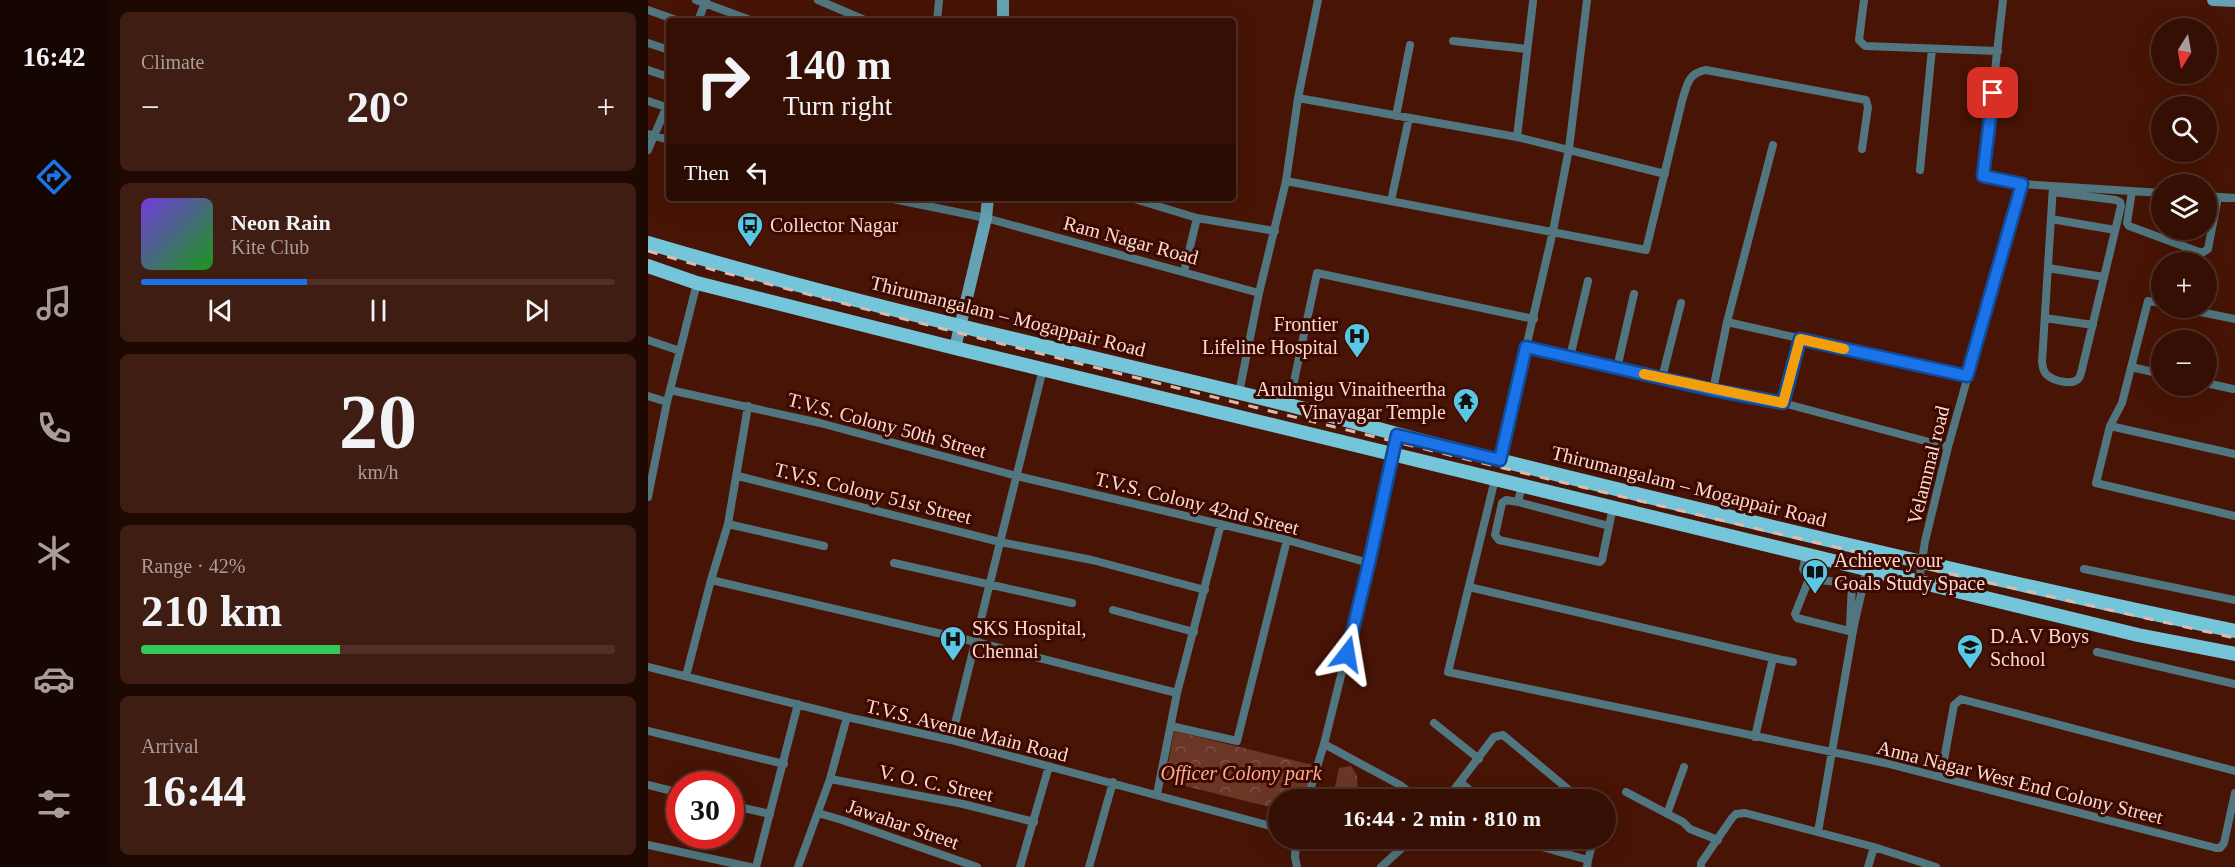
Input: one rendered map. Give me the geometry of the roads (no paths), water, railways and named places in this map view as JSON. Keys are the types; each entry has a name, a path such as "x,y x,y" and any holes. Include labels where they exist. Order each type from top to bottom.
{"main road":[{"path":"1003,18 1004,0"},
{"path":"2213,0 2232,1"},
{"path":"955,348 986,218 988,201"},
{"name":"Thirumangalam – Mogappair Road","path":"648,243 708,261 960,326 1289,405 1397,435 1921,562 2235,631"},
{"name":"Thirumangalam – Mogappair Road","path":"648,267 697,283 955,348 2138,634 2235,654"}],"street":[{"path":"818,0 860,18"},
{"path":"937,18 939,0"},
{"path":"1239,393 1259,293 1286,181 1298,98 1318,0"},
{"path":"1500,460 1534,319 1569,149 1587,0"},
{"path":"1864,0 1859,40 1865,46 1998,51"},
{"path":"2003,0 1983,176 2022,184 2053,189 2120,202 2093,325 2078,379 2073,382 2057,381 2043,370 2053,189"},
{"path":"699,18 702,1 745,18"},
{"path":"1518,137 1533,2"},
{"path":"648,10 671,18"},
{"path":"1453,41 1527,49"},
{"path":"648,43 666,49"},
{"path":"1396,116 1410,45"},
{"path":"1920,170 1932,49"},
{"path":"648,70 666,75"},
{"path":"1286,181 1646,250 1689,79 1694,73 1706,70 1866,100 1868,107 1862,149"},
{"path":"1298,98 1518,137 1665,174"},
{"path":"648,100 666,104"},
{"path":"648,150 652,135 666,108"},
{"path":"1391,201 1409,118"},
{"path":"1713,390 1727,322 1773,145"},
{"name":"Velammal road","path":"1918,581 1948,447 2022,184"},
{"path":"2053,189 2151,192"},
{"path":"2132,191 2127,223 2129,226 2202,253 2208,249 2218,196 2235,198"},
{"name":"Ram Nagar Road","path":"903,201 986,218 1259,293"},
{"path":"1141,201 1197,218 1275,231"},
{"path":"1184,272 1197,218"},
{"path":"2051,219 2115,230"},
{"path":"2048,268 2104,277"},
{"path":"1289,405 1317,273 1534,319"},
{"path":"1570,357 1588,281"},
{"path":"648,497 667,402 697,283"},
{"path":"1617,368 1634,294"},
{"path":"2151,301 2148,301 2122,403 2110,426 2096,483 2235,516"},
{"path":"1662,378 1681,303"},
{"path":"2217,315 2235,319"},
{"path":"2045,318 2093,325"},
{"path":"1727,322 1967,376"},
{"path":"1783,403 1800,339"},
{"path":"648,340 680,351"},
{"path":"1526,347 1713,390 1783,403 1948,447"},
{"path":"2131,367 2151,372"},
{"path":"951,740 1043,369"},
{"path":"2217,385 2234,389"},
{"name":"T.V.S. Colony 50th Street","path":"670,390 820,423 1017,476"},
{"path":"648,396 667,402"},
{"path":"686,676 728,524 738,476 748,406"},
{"path":"2110,426 2235,454"},
{"path":"1310,789 1324,744 1369,563 1397,435"},
{"name":"T.V.S. Colony 51st Street","path":"738,476 1000,542 1092,560 1205,590"},
{"name":"T.V.S. Colony 42nd Street","path":"1017,476 1287,540 1369,563"},
{"name":"Anna Nagar West End Colony Street","path":"1495,479 1448,672 1941,776 2216,848 2220,848 2224,843 2235,793"},
{"path":"1518,502 1522,485"},
{"path":"1609,526 1503,500 1495,535 1499,540 1600,562 1602,560 1613,507"},
{"path":"728,524 824,546"},
{"path":"1157,794 1177,693 1221,524"},
{"path":"1171,726 1237,741 1287,540"},
{"path":"1806,554 1803,569 1809,579"},
{"path":"894,562 1072,603"},
{"path":"1818,832 1852,632 1867,569"},
{"path":"2084,569 2235,600"},
{"path":"1809,579 1795,614 1797,618 1852,632"},
{"path":"1809,579 1848,583 1852,586 1852,632"},
{"path":"711,580 976,642 1177,693"},
{"path":"1469,587 1793,662"},
{"path":"1113,610 1194,632"},
{"path":"2097,652 2235,684"},
{"path":"1755,736 1773,658"},
{"name":"T.V.S. Avenue Main Road","path":"648,668 951,740 1268,825"},
{"path":"1941,776 1954,705 1961,699 2235,771"},
{"path":"756,867 798,704"},
{"path":"798,867 830,779 847,717"},
{"path":"1434,723 1479,759"},
{"path":"648,731 784,764"},
{"path":"1455,789 1494,737 1503,735 1568,789"},
{"path":"1324,744 1405,789"},
{"path":"1020,867 1049,766"},
{"path":"1667,814 1684,767"},
{"name":"V. O. C. Street","path":"830,779 963,804 1034,822"},
{"path":"1089,867 1113,782"},
{"path":"1460,782 1469,789"},
{"path":"648,785 666,790"},
{"path":"1626,792 1683,822 1690,829 1718,840"},
{"path":"744,808 770,814"},
{"name":"Jawahar Street","path":"818,813 978,867"},
{"path":"1701,867 1701,863 1732,818 1736,814 1745,813 1874,847 1936,867"},
{"path":"648,846 750,867"},
{"path":"1868,867 1874,847"},
{"path":"1295,849 1297,867"},
{"path":"1381,867 1401,849"},
{"path":"1547,849 1588,864 1591,849"}],"railway":[{"path":"648,251 903,319 1473,461 2235,638"}],"place":[{"name":"Collector Nagar","path":"750,248"},
{"name":"Frontier Lifeline Hospital","path":"1357,359"},
{"name":"Arulmigu Vinaitheertha Vinayagar Temple","path":"1466,424"},
{"name":"Achieve your Goals Study Space","path":"1815,595"},
{"name":"SKS Hospital, Chennai","path":"953,662"},
{"name":"D.A.V Boys School","path":"1970,670"}],"park label":[{"name":"Officer Colony park","path":"1241,773"}]}
